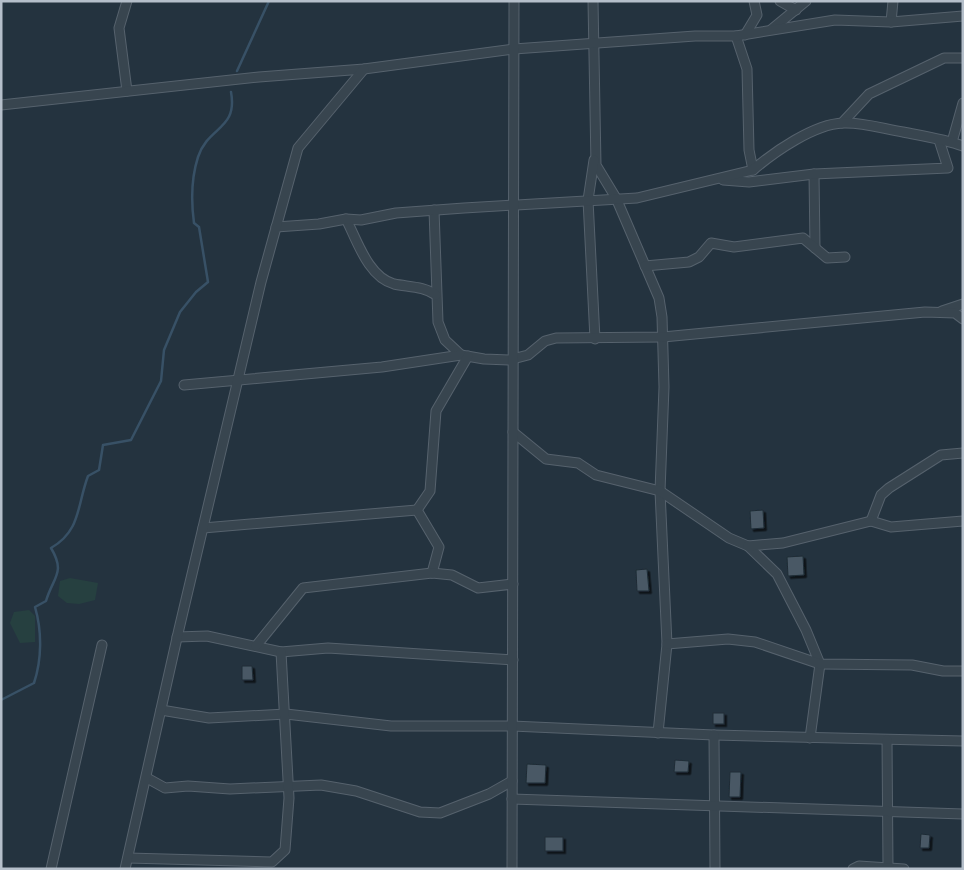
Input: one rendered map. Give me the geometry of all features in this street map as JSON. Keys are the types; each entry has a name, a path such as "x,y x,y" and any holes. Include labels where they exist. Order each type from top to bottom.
{"street":[{"path":"127,1 119,28 127,91"},
{"path":"512,869 514,1"},
{"path":"593,1 594,157 588,200 595,339"},
{"path":"740,36 757,15 754,1"},
{"path":"780,1 796,10"},
{"path":"770,31 806,1"},
{"path":"892,22 893,1"},
{"path":"1,105 259,77 364,69 514,49 695,36 740,36 835,20 892,22 963,16"},
{"path":"740,36 747,69 749,150 753,170"},
{"path":"842,123 870,94 944,58 963,58"},
{"path":"125,869 238,379 298,148 364,69"},
{"path":"952,142 963,103"},
{"path":"276,227 319,224 346,219 361,220 396,213 514,204 637,198 753,170 797,140 826,126 842,123 952,142 963,146"},
{"path":"715,179 749,182 814,174 948,168 939,140"},
{"path":"594,157 600,174 616,198 659,298 663,337 660,491 667,644 658,733"},
{"path":"814,174 816,248"},
{"path":"434,210 438,322 445,340 464,356"},
{"path":"346,219 377,275 392,283 424,289 436,295"},
{"path":"645,266 689,262 699,257 711,243 734,247 803,238 827,258 845,257"},
{"path":"939,312 963,304"},
{"path":"184,385 382,367 464,356 484,359 514,359 528,355 545,341 556,338 663,337 939,312 955,313 963,319"},
{"path":"203,528 417,510 430,492 436,411 464,356"},
{"path":"514,432 546,459 578,464 596,474 660,491 729,538 748,546 777,574 806,630 820,664 810,738"},
{"path":"871,521 881,495 890,488 941,455 963,453"},
{"path":"417,510 439,547 432,574"},
{"path":"748,546 783,543 871,521 891,527 963,520"},
{"path":"256,646 303,588 432,574 452,575 478,588 513,584"},
{"path":"177,637 207,636 281,652 328,648 513,660"},
{"path":"667,644 721,639 755,642 820,664 912,665 943,671 963,671"},
{"path":"51,869 102,645"},
{"path":"128,858 272,862 285,850 288,785 286,714 281,652"},
{"path":"161,710 209,718 286,714 391,726 512,726 714,735 963,741"},
{"path":"714,735 714,869"},
{"path":"887,740 888,867"},
{"path":"147,778 165,788 230,789 321,785 356,791 420,812 440,813 489,794 512,782"},
{"path":"512,799 963,814"},
{"path":"853,869 859,866 904,869"}],"green space":[{"path":"70,578 98,583 95,600 79,604 67,603 58,596 60,581"},
{"path":"29,610 35,616 35,642 20,643 10,623 14,612"}],"building":[{"path":"763,510 764,528 751,529 750,511"},
{"path":"803,556 804,575 788,576 787,557"},
{"path":"647,569 649,591 637,591 636,570"},
{"path":"242,666 252,666 253,680 242,680"},
{"path":"713,713 724,713 724,724 713,724"},
{"path":"675,760 689,761 688,772 674,772"},
{"path":"527,764 546,765 545,783 526,783"},
{"path":"730,772 741,772 740,797 729,797"},
{"path":"921,834 930,835 929,848 920,848"},
{"path":"545,837 563,837 563,851 545,851"}],"waterway":[{"path":"237,71 269,1"},
{"path":"1,700 34,683 37,674 40,645 35,607 46,601 57,575 58,563 51,548 68,534 73,525 88,476 99,470 103,445 131,440 161,381 164,350 180,312 196,292 208,282 199,227 194,223 193,182 198,157 203,147 230,114 232,104 231,92"}]}
